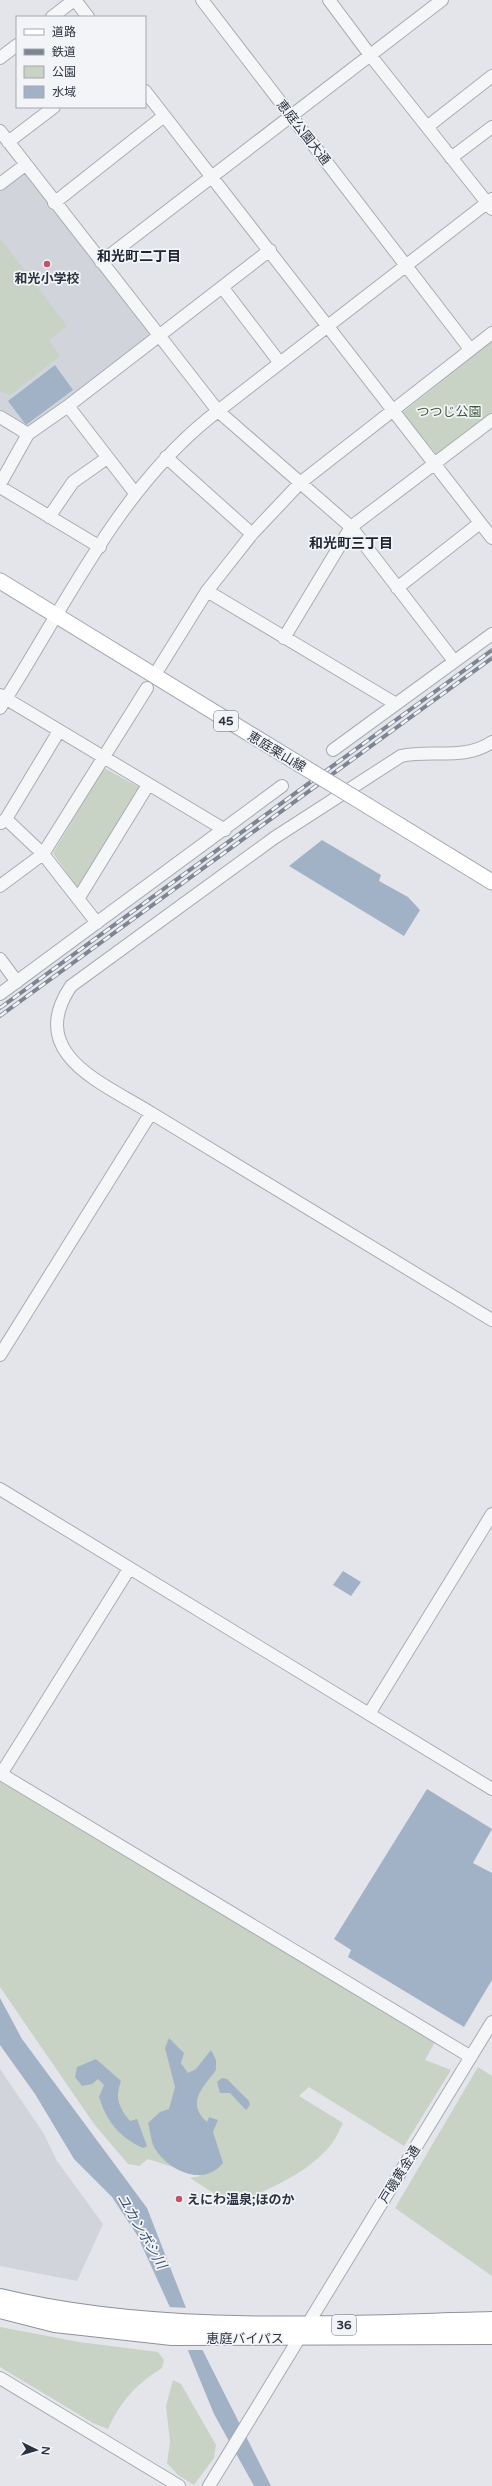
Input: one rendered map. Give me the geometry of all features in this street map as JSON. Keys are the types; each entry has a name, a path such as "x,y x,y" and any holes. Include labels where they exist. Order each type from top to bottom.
{"highway":[{"name":"恵庭バイパス","path":"0,2298 112,2316 169,2328"},
{"name":"恵庭バイパス","path":"0,2309 55,2323 199,2330 492,2336"},
{"name":"恵庭バイパス","path":"303,2332 492,2321"}],"main road":[{"name":"恵庭栗山線","path":"0,581 56,618 492,882"}],"street":[{"path":"53,16 74,0 87,16"},
{"name":"恵庭公園大通","path":"202,0 470,349"},
{"path":"225,830 60,731 2,700 135,493 166,457 189,434 327,326 406,265 490,204 426,127 370,56 329,0"},
{"path":"101,262 442,0"},
{"path":"0,58 16,46"},
{"path":"426,127 492,76"},
{"path":"146,92 270,250 327,326 492,538"},
{"path":"8,142 53,108"},
{"path":"54,204 164,116"},
{"path":"451,158 492,127"},
{"path":"0,132 54,204 218,412 351,527 454,661"},
{"path":"0,184 25,165"},
{"path":"0,484 28,434 68,406 270,250"},
{"path":"222,287 280,363"},
{"path":"159,668 207,591 252,534 300,484 492,333"},
{"path":"68,406 135,493"},
{"path":"0,417 28,434"},
{"path":"284,638 351,527 492,420"},
{"path":"166,457 252,534"},
{"path":"49,517 73,482 107,458"},
{"path":"0,487 100,547"},
{"path":"397,588 480,523"},
{"path":"207,591 396,704"},
{"path":"334,750 492,634"},
{"path":"0,886 43,854 147,688"},
{"path":"60,731 3,821 43,854 97,923"},
{"path":"492,742 474,751 461,753 416,752 401,756 274,838 71,986 58,1011 58,1038 63,1051 74,1064 151,1113 492,1320"},
{"path":"78,899 148,785"},
{"path":"0,994 225,830 282,786"},
{"path":"0,959 16,982"},
{"path":"0,1356 151,1113"},
{"path":"0,1489 492,1789"},
{"path":"368,1714 492,1514"},
{"path":"129,1569 1,1774 471,2057"},
{"name":"戸磯黄金通","path":"209,2486 492,2022"},
{"path":"0,2378 179,2486"}],"shaded area":[{"name":"和光小学校","path":"23,172 153,337 28,429 0,409 0,190"},
{"path":"0,2069 44,2134 57,2161 103,2224 77,2281 0,2266"}],"green space":[{"path":"0,238 67,326 49,340 60,356 10,395 0,391"},
{"name":"つつじ公園","path":"492,342 492,412 437,455 402,413"},
{"path":"104,768 139,787 82,886 76,886 53,853"},
{"path":"0,1776 435,2042 425,2060 451,2070 404,2146 309,2087 299,2096 343,2123 337,2136 319,2157 296,2174 271,2188 232,2205 190,2178 201,2176 148,2159 139,2166 128,2164 94,2124 0,1987"},
{"path":"478,2067 492,2076 492,2276 395,2208"},
{"path":"0,2327 79,2342 158,2352 164,2360 162,2368 136,2387 130,2394 118,2410 108,2429 93,2423 0,2367"},
{"path":"173,2380 181,2384 216,2445 214,2458 194,2485 178,2475 167,2463 170,2442 166,2406"}],"water":[{"path":"55,365 73,390 26,425 8,401"},
{"path":"322,840 381,875 379,881 408,897 420,910 404,936 289,866"},
{"path":"343,1571 361,1582 351,1596 333,1585"},
{"path":"427,1789 492,1829 473,1863 492,1873 492,1980 464,2027 348,1957 351,1950 334,1939"},
{"name":"ユカンボシ川","path":"0,1998 22,2039 147,2208 202,2349 271,2486 254,2486 214,2414 173,2314 137,2235 112,2197 74,2159 35,2094 0,2045"},
{"path":"169,2038 184,2053 181,2063 188,2073 196,2069 211,2050 216,2060 216,2070 199,2095 197,2108 207,2122 209,2117 218,2120 213,2132 223,2163 215,2170 206,2174 196,2175 176,2169 167,2163 154,2147 152,2142 148,2123 160,2112 169,2109 175,2087 165,2048"},
{"path":"96,2059 121,2081 118,2092 120,2106 130,2121 137,2119 147,2146 143,2148 135,2144 115,2128 102,2106 99,2097 104,2085 98,2079 92,2084 82,2086 75,2077 77,2067"},
{"path":"222,2078 227,2079 249,2101 250,2105 246,2110 230,2093 220,2093 217,2082"}],"pier":[{"path":"168,2307 189,2308 205,2350 186,2350"}],"railway":[{"path":"0,1008 492,650"},
{"path":"0,1016 492,658"}],"place":[{"name":"和光小学校","path":"47,264"},
{"name":"えにわ温泉;ほのか","path":"179,2199"}],"district":[{"name":"和光町二丁目","path":"139,256"},
{"name":"和光町三丁目","path":"351,543"}]}
